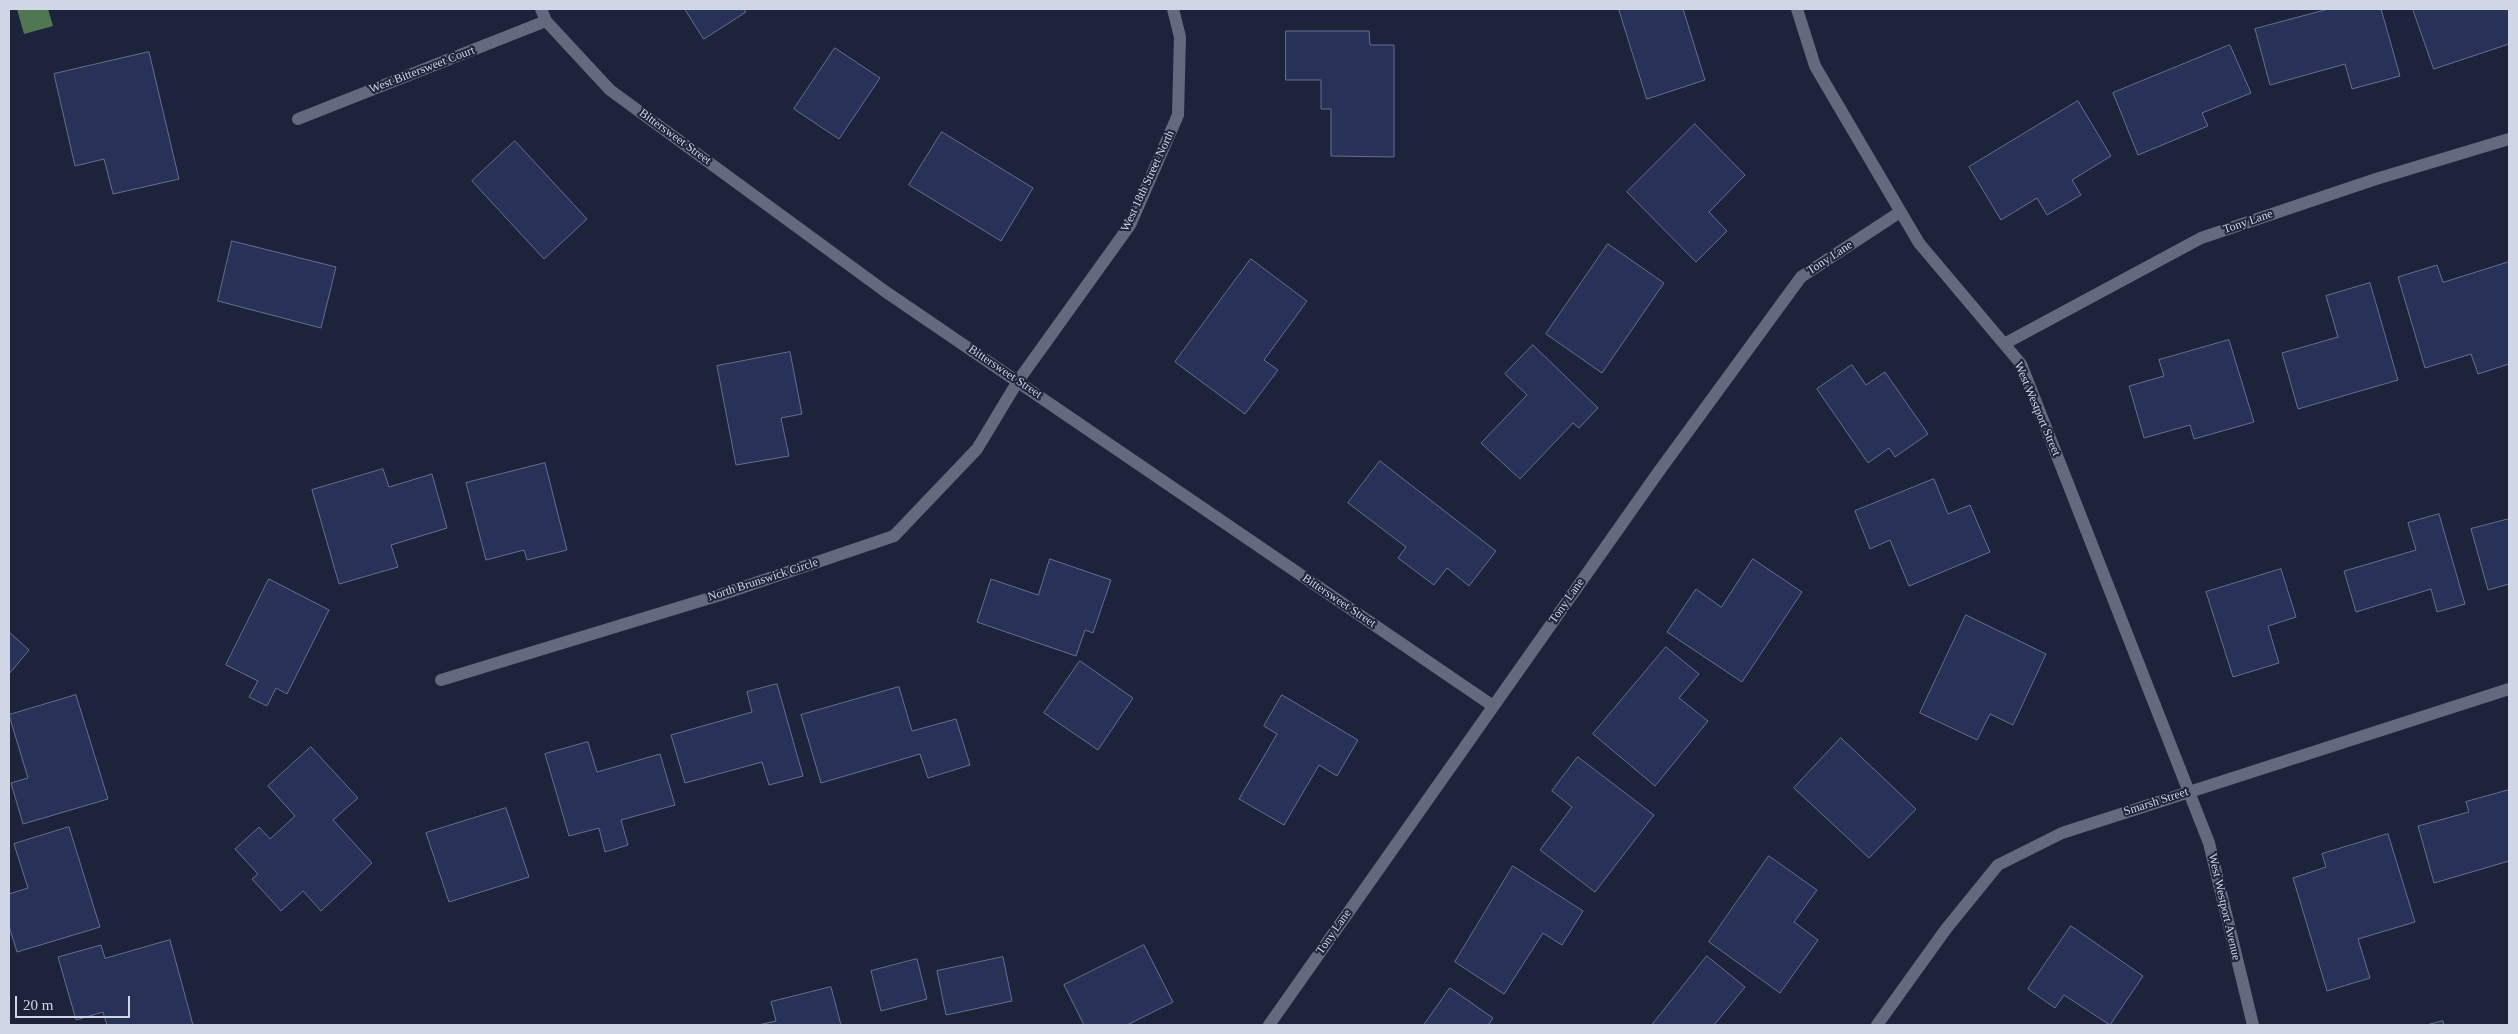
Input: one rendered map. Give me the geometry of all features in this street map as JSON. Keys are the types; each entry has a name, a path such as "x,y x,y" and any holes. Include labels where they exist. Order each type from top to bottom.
{"street":[{"name":"Bittersweet Street","path":"541,9 546,21 610,90 886,292 1493,706"},
{"name":"West 18th Street North","path":"1018,381 1130,225 1178,115 1180,37 1173,9"},
{"name":"West Westport Street","path":"1797,9 1815,66 1919,243 2021,364 2189,791"},
{"name":"West Bittersweet Court","path":"298,119 546,21"},
{"name":"Tony Lane","path":"2004,344 2201,238 2376,179 2509,139"},
{"name":"Tony Lane","path":"1269,1025 1657,474 1801,277 1900,212"},
{"name":"North Brunswick Circle","path":"441,680 720,595 894,536 977,449 1018,381"},
{"name":"Smarsh Street","path":"1877,1025 1946,929 1998,865 2062,833 2509,689"},
{"name":"West Westport Avenue","path":"2189,791 2209,843 2253,1025"}],"shaded area":[{"path":"17,9 48,9 53,26 24,34"}],"building":[{"path":"685,9 743,9 746,12 704,39"},
{"path":"1619,9 1683,9 1705,80 1647,99"},
{"path":"2329,9 2381,9 2400,76 2352,89 2345,64 2270,85 2255,29"},
{"path":"2413,9 2509,9 2509,44 2434,69"},
{"path":"1286,31 1369,31 1370,45 1394,45 1394,157 1331,156 1331,109 1321,109 1321,80 1286,80"},
{"path":"2230,45 2251,93 2202,113 2208,126 2138,155 2113,93"},
{"path":"835,48 880,78 839,139 794,109"},
{"path":"149,52 179,179 113,194 104,159 75,166 54,74"},
{"path":"2078,101 2111,156 2072,180 2081,195 2047,215 2037,198 2001,220 1969,167"},
{"path":"1695,124 1745,175 1709,212 1727,231 1696,262 1627,192"},
{"path":"942,132 1033,188 1001,241 909,185"},
{"path":"515,141 587,219 544,259 472,181"},
{"path":"232,241 336,267 321,328 218,301"},
{"path":"1608,244 1664,283 1602,373 1546,334"},
{"path":"1251,259 1307,301 1264,360 1278,370 1245,414 1175,362"},
{"path":"2509,262 2509,364 2478,374 2471,354 2425,368 2398,277 2437,265 2443,282"},
{"path":"2370,283 2398,380 2298,409 2282,353 2338,337 2326,296"},
{"path":"2229,340 2254,422 2194,439 2190,425 2144,438 2129,386 2164,376 2159,360"},
{"path":"1533,345 1598,408 1579,428 1573,423 1520,479 1481,443 1527,395 1505,374"},
{"path":"790,352 802,414 781,418 789,456 736,465 717,366"},
{"path":"1852,365 1866,385 1885,372 1928,434 1895,457 1889,448 1868,463 1817,389"},
{"path":"1380,461 1496,551 1469,586 1447,568 1434,585 1398,558 1406,547 1348,503"},
{"path":"545,463 567,550 527,560 524,550 486,560 466,483"},
{"path":"383,469 389,487 432,474 447,528 391,545 398,567 339,584 312,490"},
{"path":"1934,479 1948,514 1970,505 1990,552 1909,586 1890,540 1870,549 1855,511"},
{"path":"2439,514 2465,604 2437,612 2431,589 2356,612 2344,571 2416,550 2408,523"},
{"path":"2509,519 2509,584 2488,590 2471,529"},
{"path":"1050,559 1111,580 1093,633 1085,630 1076,656 977,622 991,579 1038,595"},
{"path":"1753,559 1802,592 1742,682 1667,632 1696,589 1721,607"},
{"path":"2281,569 2296,617 2268,626 2279,663 2233,677 2206,592"},
{"path":"269,579 329,610 287,694 276,688 267,706 249,697 258,681 226,665"},
{"path":"1966,615 2046,654 2013,725 1990,714 1977,740 1920,713"},
{"path":"9,632 29,650 9,674"},
{"path":"1666,647 1699,674 1679,698 1708,721 1655,786 1593,734"},
{"path":"1080,661 1133,698 1098,750 1044,713"},
{"path":"777,684 803,776 769,785 762,762 685,783 671,735 752,712 747,692"},
{"path":"899,687 912,731 956,719 970,765 928,778 920,754 821,783 801,715"},
{"path":"76,695 108,799 23,824 11,783 28,778 9,715"},
{"path":"1282,695 1358,740 1337,776 1319,765 1284,825 1239,799 1277,734 1264,726"},
{"path":"1841,738 1916,809 1869,858 1794,788"},
{"path":"588,742 597,772 660,754 675,805 621,820 628,845 605,852 599,828 569,836 545,754"},
{"path":"311,747 358,798 333,820 372,863 321,911 303,891 281,911 252,879 258,874 235,849 259,827 270,839 295,816 268,786"},
{"path":"1578,757 1654,815 1595,892 1540,850 1572,807 1552,791"},
{"path":"2509,790 2509,861 2434,883 2418,826 2469,812 2466,802"},
{"path":"506,808 529,877 449,902 426,833"},
{"path":"69,827 100,927 17,952 9,926 9,894 28,888 14,844"},
{"path":"2388,834 2415,922 2358,939 2370,978 2327,991 2293,878 2326,867 2322,854"},
{"path":"1769,856 1817,890 1794,922 1818,940 1780,993 1709,942"},
{"path":"1513,866 1583,911 1562,945 1543,933 1504,994 1455,962"},
{"path":"2071,926 2143,976 2110,1025 2064,995 2055,1008 2028,989"},
{"path":"170,940 193,1025 107,1025 103,1012 76,1020 58,957 101,945 105,958"},
{"path":"1144,945 1173,1002 1127,1025 1084,1025 1064,985"},
{"path":"1707,956 1745,987 1714,1025 1652,1025"},
{"path":"1003,957 1012,1001 946,1015 937,971"},
{"path":"917,959 927,999 881,1011 871,971"},
{"path":"831,987 841,1025 758,1025 776,1021 771,1002"},
{"path":"1450,988 1493,1018 1488,1025 1424,1025"},
{"path":"2443,1021 2444,1025 2427,1025"}]}
